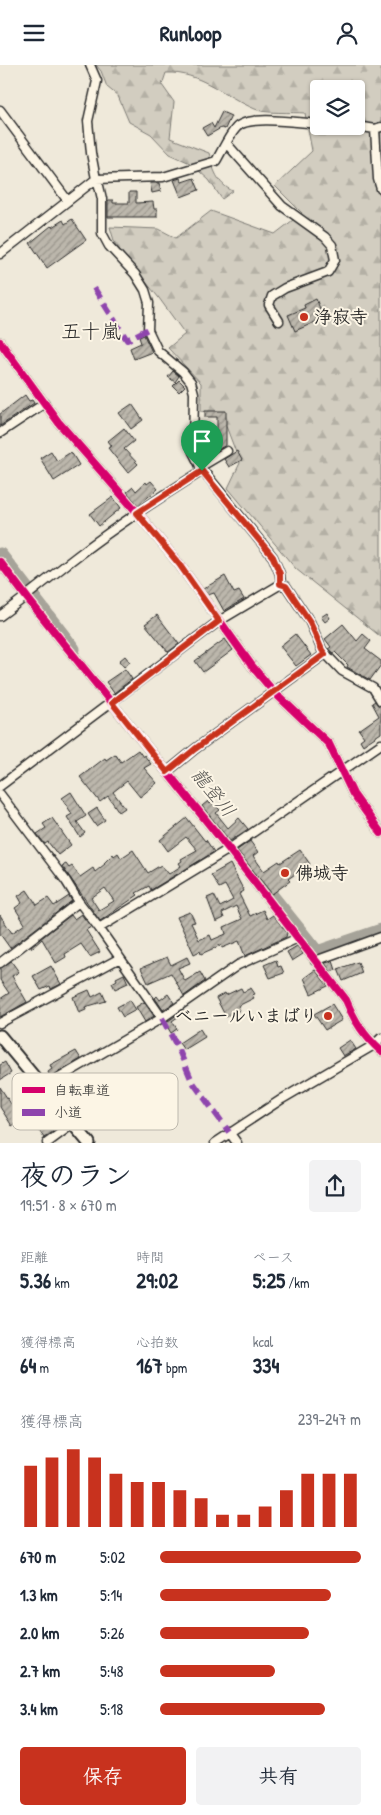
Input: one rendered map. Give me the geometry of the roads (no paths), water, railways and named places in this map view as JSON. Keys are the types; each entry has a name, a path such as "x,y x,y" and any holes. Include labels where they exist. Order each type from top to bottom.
{"main road":[{"path":"0,1035 30,1073"},
{"path":"79,1130 89,1143"}],"street":[{"path":"90,65 97,81 88,121 91,153 102,199 102,233 108,247 134,274 145,291 149,303 148,330 158,351 183,372 191,382 194,393 193,452 201,469 273,557 280,574 280,584"},
{"path":"0,110 68,201"},
{"path":"0,254 96,179 163,177 216,161 236,127 246,121 310,123"},
{"path":"365,127 378,128 378,179 381,189"},
{"path":"227,144 282,206 325,237 332,245 335,260 328,272 285,288 272,296 269,305 279,321"},
{"path":"0,342 59,423 179,564 219,621 273,691 329,744 353,794 381,833"},
{"path":"0,433 45,403"},
{"path":"0,616 76,557 227,451"},
{"path":"0,562 26,597 229,849 346,1000 356,1022 381,1051"},
{"path":"0,787 219,621 280,584 286,586 310,622 325,654 342,671 373,688 381,701"},
{"path":"167,771 325,654"},
{"path":"99,928 229,849 381,744"},
{"path":"0,794 66,881 78,902 99,928 162,1019"},
{"path":"0,963 78,902"},
{"path":"316,961 381,937"},
{"path":"68,1073 162,1019 238,965 298,939"},
{"path":"0,1023 120,958"},
{"path":"215,1143 229,1132 334,1067 374,1045 381,1038"},
{"path":"47,1143 65,1130"},
{"path":"229,1132 237,1143"}],"waterway":[{"name":"龍登川","path":"0,555 73,649"},
{"name":"龍登川","path":"236,852 317,953 381,931"}],"place":[{"name":"浄寂寺","path":"304,317"},
{"name":"佛城寺","path":"285,873"},
{"name":"べニールいまばり","path":"328,1016"}],"district":[{"name":"五十嵐","path":"91,331"}]}
